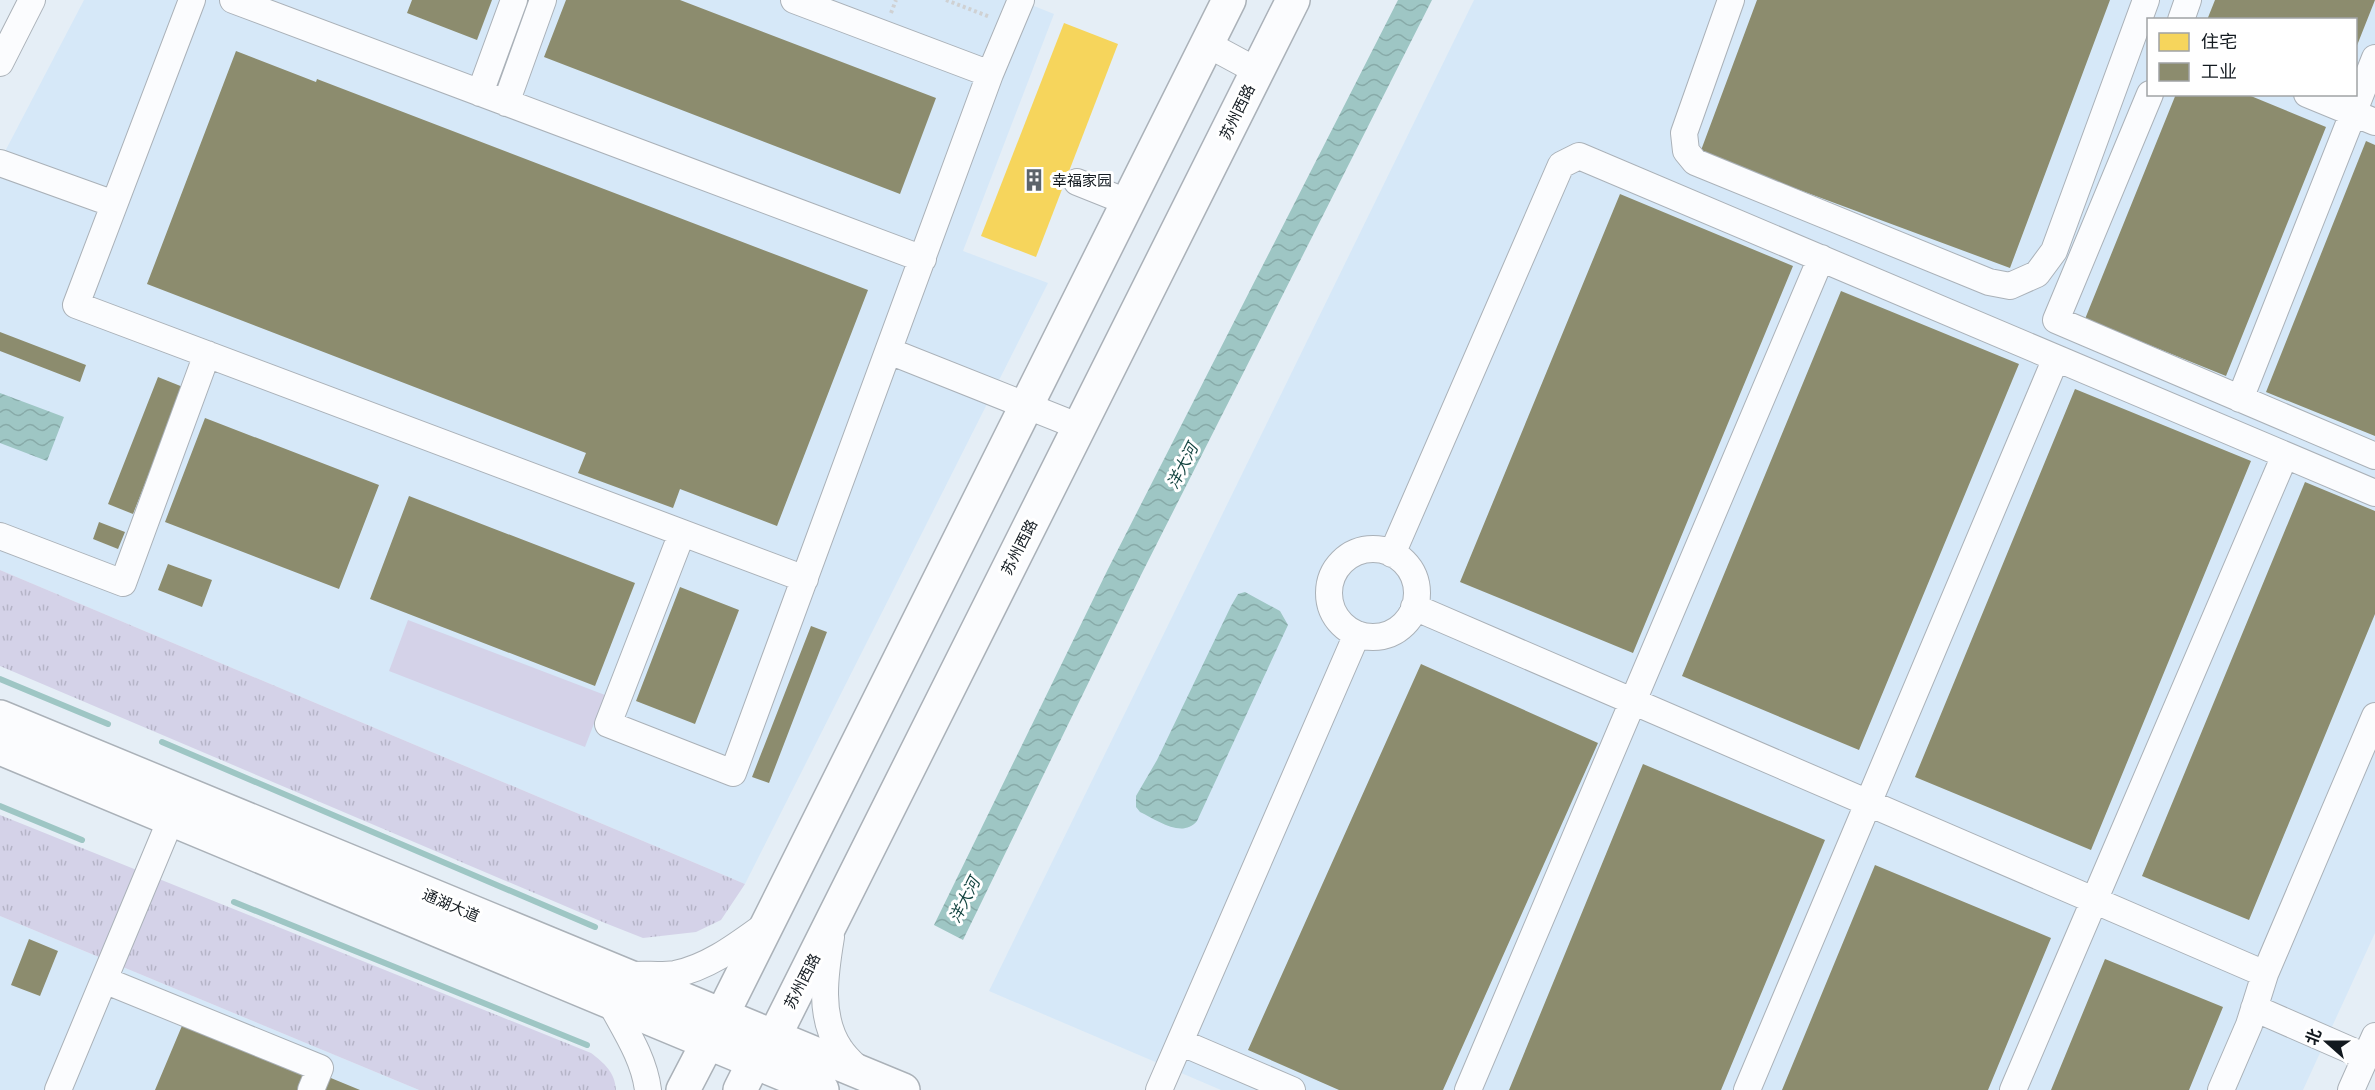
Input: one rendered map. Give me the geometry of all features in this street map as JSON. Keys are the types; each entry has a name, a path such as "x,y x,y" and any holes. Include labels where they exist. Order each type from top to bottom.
{"main road":[{"path":"682,1090 1229,0"},
{"name":"苏州西路","path":"747,1076 774,1037 1293,0"},
{"name":"通湖大道","path":"0,717 615,988 714,1029 774,1037 903,1090"},
{"name":"通湖大道","path":"0,748 171,819 615,988"},
{"name":"通湖大道","path":"714,1029 747,1076 822,1090"}],"street":[{"path":"0,63 32,0"},
{"path":"192,0 76,305 805,579"},
{"path":"233,0 923,259"},
{"path":"480,93 514,0"},
{"path":"506,103 543,0"},
{"path":"794,0 990,74"},
{"path":"682,533 608,724 733,773 990,74 1021,0"},
{"path":"1731,0 1684,133 1686,151 1695,162 1989,282 2010,286 2037,274 2054,251 2146,0"},
{"path":"2182,18 2188,0"},
{"path":"1206,44 1257,71"},
{"path":"2240,399 2364,117 2375,58"},
{"path":"2149,96 2056,320 2375,456"},
{"path":"2312,96 2364,117"},
{"path":"1392,554 1561,165 1579,156 2375,493"},
{"path":"0,163 114,204"},
{"path":"1077,182 1127,201"},
{"path":"1468,1090 1821,258"},
{"path":"889,351 1080,427"},
{"path":"0,536 123,583 207,354"},
{"path":"1748,1090 2056,358"},
{"path":"2013,1090 2285,455"},
{"path":"1370,549 1385,550 1398,557 1415,579 1417,593 1414,608 1397,630 1384,636 1371,637 1357,634 1344,627 1335,615 1329,586 1334,572 1343,560 1355,552 1370,549"},
{"path":"1414,608 2265,974"},
{"path":"1159,1090 1357,634"},
{"path":"2221,1090 2265,974 2375,716"},
{"path":"58,1090 171,819"},
{"path":"833,919 825,979 826,1007 830,1028 839,1049 861,1073"},
{"path":"648,1090 615,988 695,968 732,949 768,922"},
{"path":"104,980 320,1068 311,1090"},
{"path":"2254,1008 2370,1046 2351,1090"},
{"path":"1180,1042 1292,1090"}],"path":[{"path":"946,0 1010,26"}],"shaded area":[{"path":"84,0 1019,0 1054,14 963,251 1048,283 745,884 0,570 0,161"},
{"path":"1474,0 2375,0 2375,933 2303,1090 1221,1090 989,991"},
{"path":"0,916 419,1090 0,1090"}],"green space":[{"path":"0,570 745,884 721,920 696,932 643,938 605,923 0,666"},
{"path":"408,620 605,695 585,747 389,671"},
{"path":"0,815 591,1053 611,1073 616,1090 419,1090 0,916"}],"water":[{"name":"洋大河","path":"1398,0 1432,0 1141,575 963,940 934,925 1108,569"},
{"path":"0,393 64,417 47,461 0,443"},
{"path":"1245,592 1280,611 1288,625 1197,821 1184,828 1169,826 1140,812 1136,807 1136,796 1157,760 1231,606 1238,594"}],"building: 住宅":[{"name":"幸福家园","path":"1064,23 1118,44 1036,257 981,236"}],"building: 工业":[{"path":"412,0 492,0 477,40 407,13"},
{"path":"566,0 680,0 936,98 900,194 544,57"},
{"path":"1757,0 2110,0 2010,268 1700,153"},
{"path":"2215,0 2375,0 2357,45 2357,18 2208,18"},
{"path":"236,51 316,82 317,79 868,290 777,526 680,489 673,508 578,473 586,453 147,284"},
{"path":"2175,96 2251,96 2326,127 2226,376 2085,319"},
{"path":"2366,141 2375,145 2375,436 2266,392"},
{"path":"1620,194 1793,266 1633,653 1460,582"},
{"path":"1841,291 2019,364 1859,750 1682,676"},
{"path":"0,332 86,365 80,382 0,351"},
{"path":"158,377 183,387 133,514 108,504"},
{"path":"2075,389 2251,461 2091,850 1915,777"},
{"path":"205,418 379,485 339,589 165,522"},
{"path":"2305,482 2375,511 2375,614 2249,920 2142,876"},
{"path":"409,496 635,583 595,686 370,599"},
{"path":"99,522 125,532 118,549 93,539"},
{"path":"168,564 212,580 202,607 158,590"},
{"path":"680,587 739,610 695,724 636,701"},
{"path":"811,626 827,632 769,783 752,777"},
{"path":"1421,664 1598,743 1443,1090 1339,1090 1248,1050"},
{"path":"1643,764 1825,840 1721,1090 1509,1090"},
{"path":"1875,865 2051,938 1988,1090 1782,1090"},
{"path":"29,939 58,951 40,996 11,985"},
{"path":"2105,959 2223,1007 2189,1090 2051,1090"},
{"path":"184,1021 307,1072 300,1090 155,1090"},
{"path":"326,1076 360,1090 320,1090"}],"waterway":[{"path":"0,679 108,724"},
{"path":"162,742 595,927"},
{"path":"0,806 82,840"},
{"path":"234,902 587,1045"}],"place":[{"name":"幸福家园","path":"1034,180"}]}
